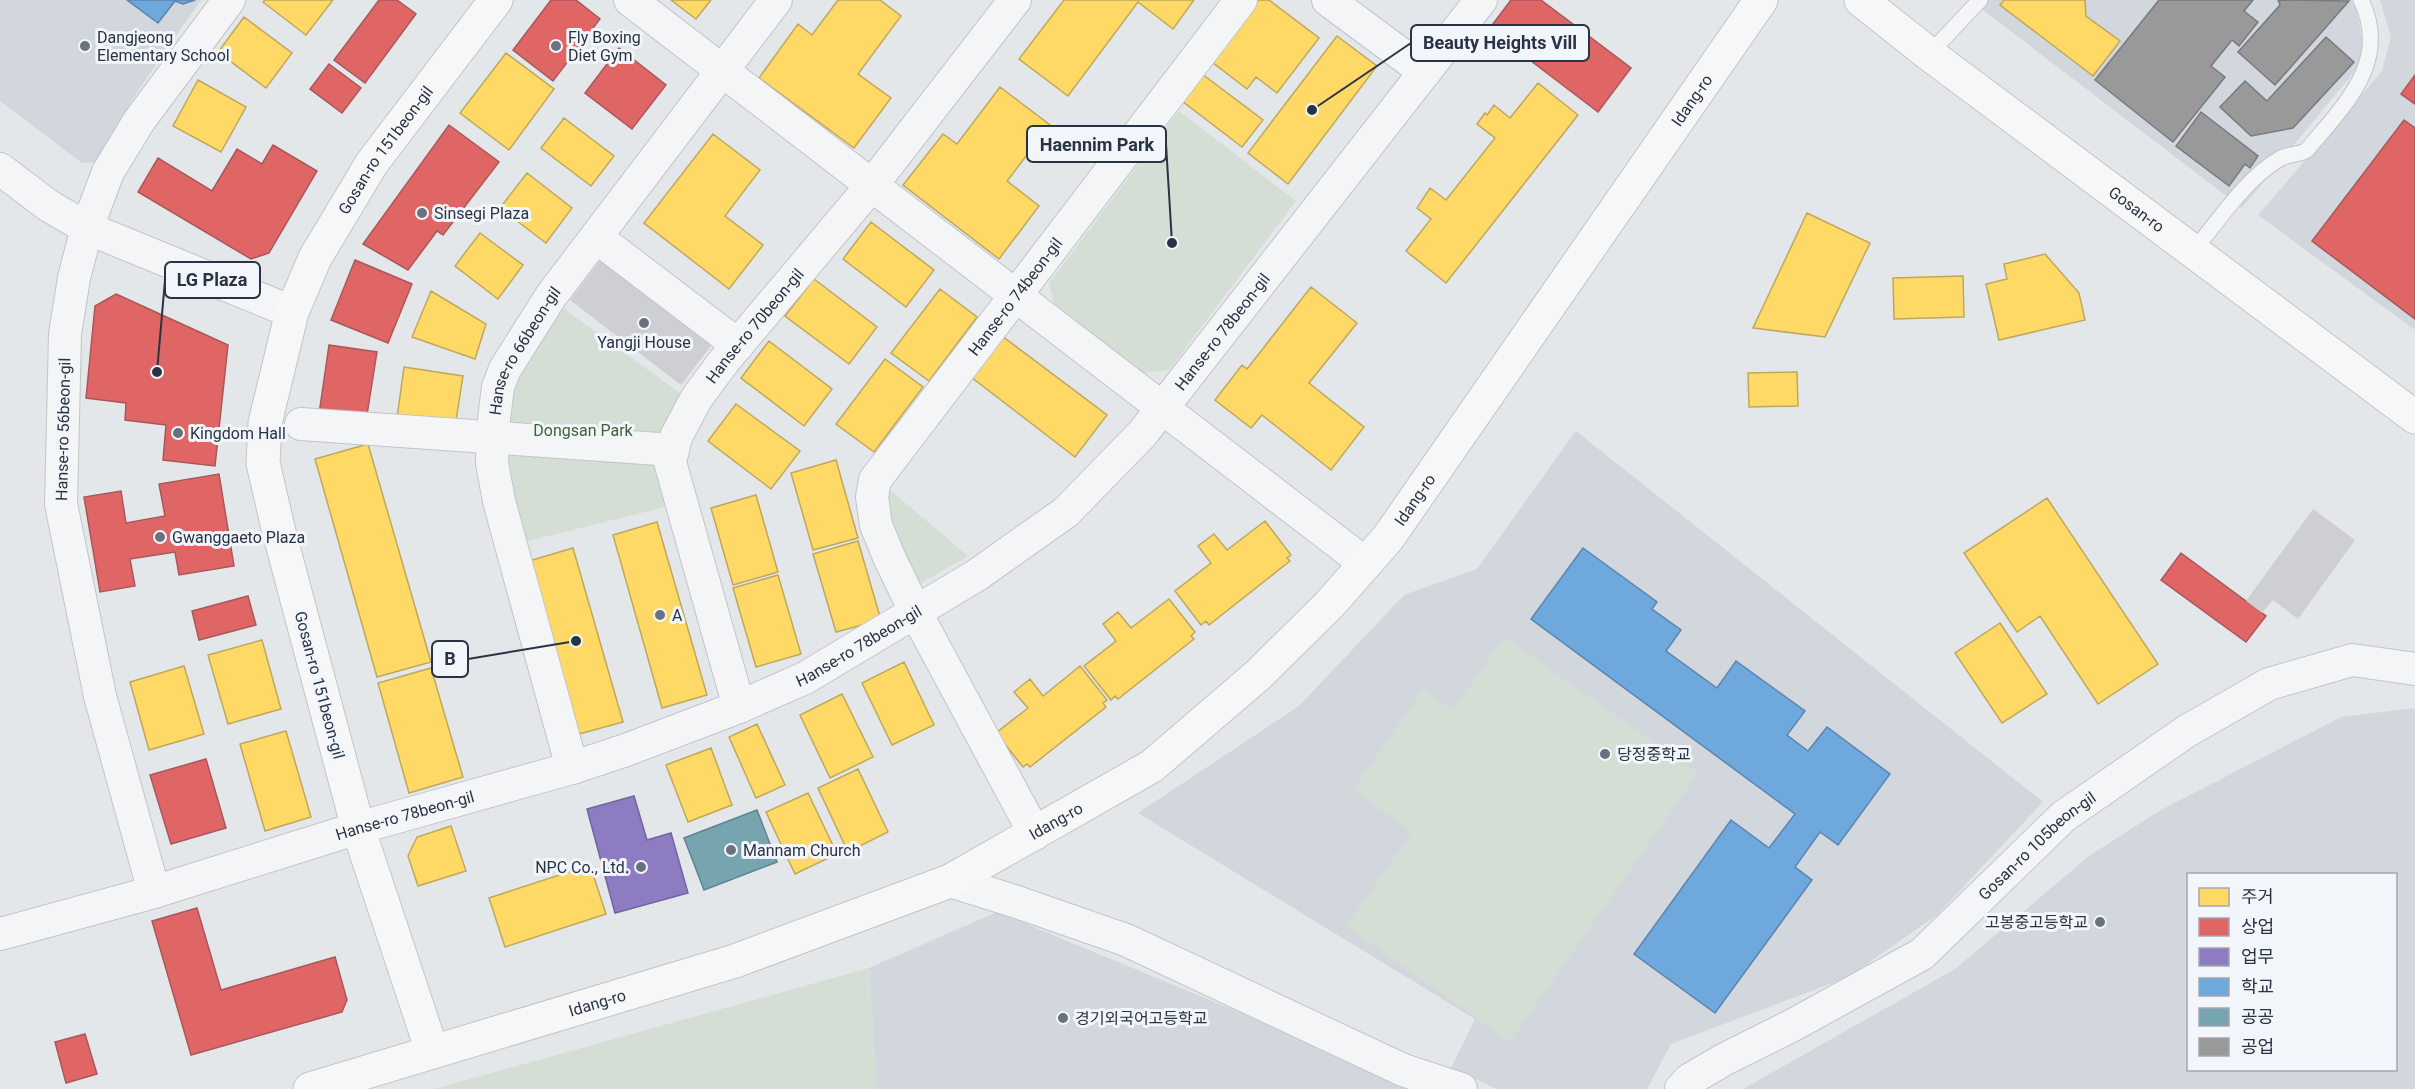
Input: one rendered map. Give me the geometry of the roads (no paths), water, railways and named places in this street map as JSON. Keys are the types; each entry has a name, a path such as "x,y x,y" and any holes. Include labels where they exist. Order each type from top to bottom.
{"street":[{"name":"Hanse-ro 56beon-gil","path":"154,892 100,696 61,504 65,334 74,278 87,228 108,172 139,121 229,0"},
{"name":"Gosan-ro 151beon-gil","path":"432,1051 358,828 279,532 263,462 265,423 291,312 315,258 372,163 496,0"},
{"path":"630,0 1366,564"},
{"name":"Hanse-ro 66beon-gil","path":"572,768 499,501 492,464 494,408 505,369 551,296 776,0"},
{"name":"Hanse-ro 70beon-gil","path":"739,707 670,462 676,437 696,399 738,345 872,185 1015,0"},
{"name":"Hanse-ro 74beon-gil","path":"1035,834 915,613 889,557 876,525 872,497 875,480 1241,0"},
{"path":"1328,0 1425,72"},
{"name":"Hanse-ro 78beon-gil","path":"0,934 154,892 358,828 572,768 626,750 739,707 805,678 977,575 1066,512 1092,488 1163,409 1480,0"},
{"name":"Idang-ro","path":"310,1089 735,960 950,881 1152,766 1258,675 1329,605 1388,538 1443,462 1621,200 1761,0"},
{"name":"Gosan-ro","path":"1861,0 1929,54 2415,417"},
{"path":"0,170 50,206 87,228 291,312"},
{"path":"596,237 738,345"},
{"path":"301,424 673,450"},
{"name":"Gosan-ro 105beon-gil","path":"1682,1089 1689,1080 1725,1059 1793,1025 1922,954 2064,816 2207,719 2269,684 2352,660 2415,669"},
{"path":"950,881 1125,940 1403,1070 1461,1089"}],"lane":[{"path":"1929,54 1980,0"},
{"path":"2194,250 2255,177 2284,156 2300,154 2307,150 2354,92 2366,69 2372,32 2361,0"}],"place":[{"name":"Dangjeong Elementary School","path":"85,46"},
{"name":"Fly Boxing Diet Gym","path":"556,46"},
{"name":"Beauty Heights Vill","path":"1312,110"},
{"name":"Sinsegi Plaza","path":"422,213"},
{"name":"Haennim Park","path":"1172,243"},
{"name":"Yangji House","path":"644,323"},
{"name":"LG Plaza","path":"157,372"},
{"name":"Kingdom Hall","path":"178,433"},
{"name":"Gwanggaeto Plaza","path":"160,537"},
{"name":"A","path":"660,615"},
{"name":"B","path":"576,641"},
{"name":"당정중학교","path":"1605,754"},
{"name":"Mannam Church","path":"731,850"},
{"name":"NPC Co., Ltd.","path":"641,867"},
{"name":"고봉중고등학교","path":"2100,922"},
{"name":"경기외국어고등학교","path":"1063,1018"}],"park label":[{"name":"Dongsan Park","path":"583,430"}]}
